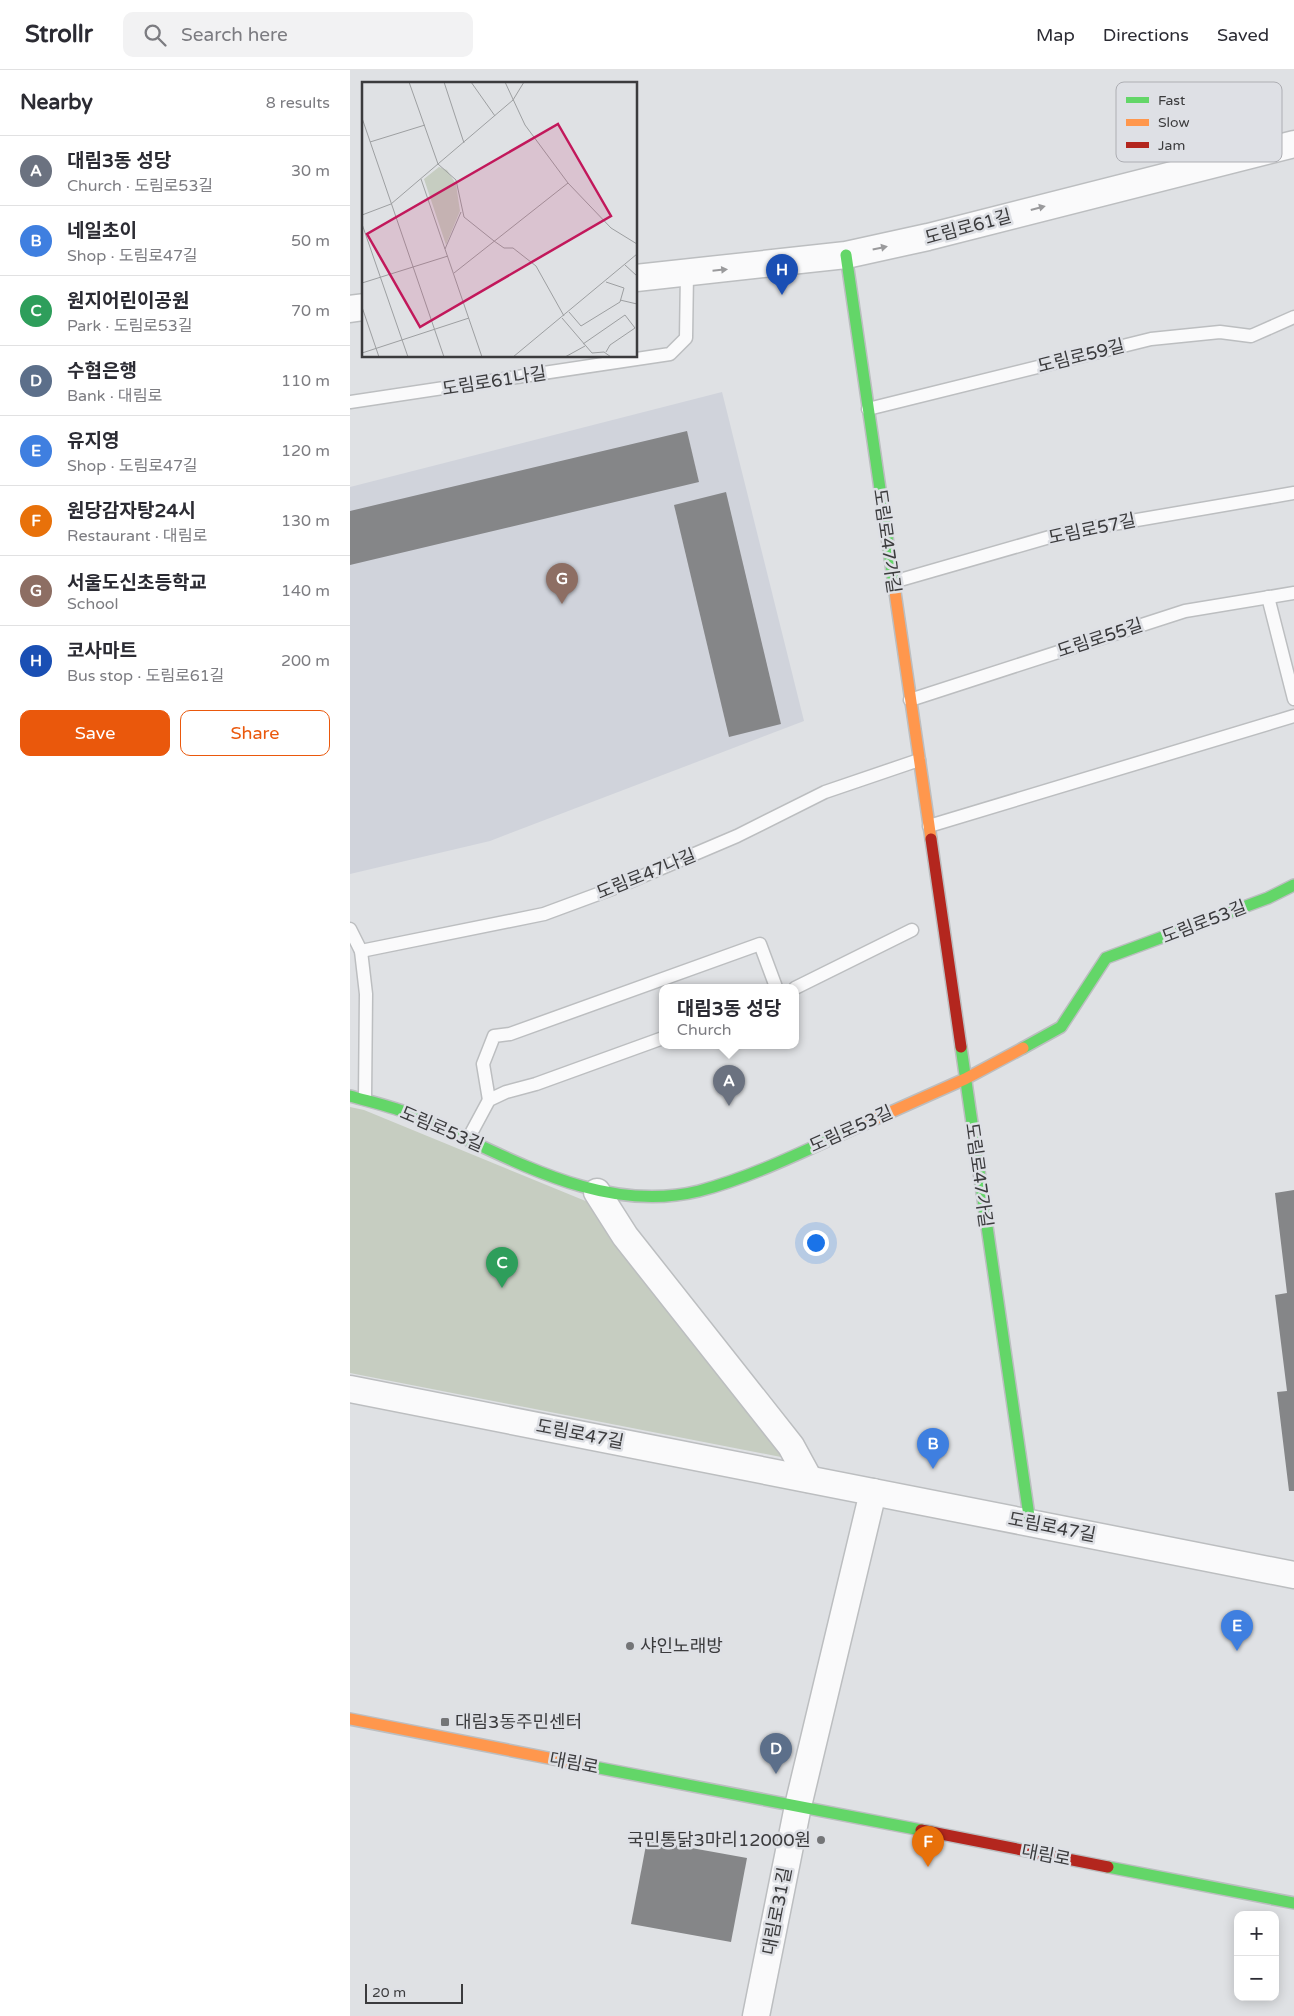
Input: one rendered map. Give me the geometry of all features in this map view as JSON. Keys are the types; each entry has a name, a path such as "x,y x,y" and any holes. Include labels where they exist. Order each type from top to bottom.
{"street":[{"name":"도림로61길","path":"638,278 846,255 928,237 1223,162"},
{"name":"도림로47가길","path":"846,255 1030,1523"},
{"name":"도림로53길","path":"350,1096 413,1115 555,1178 597,1192 652,1197 698,1191 755,1172 965,1079 1061,1027 1106,958 1268,898 1294,885"},
{"path":"597,1192 625,1236 791,1446 809,1479"},
{"name":"도림로47길","path":"350,1389 1294,1575"},
{"path":"798,1806 873,1492"},
{"name":"대림로","path":"350,1719 1294,1903"},
{"name":"대림로31길","path":"756,2016 798,1806"}],"lane":[{"name":"도림로61나길","path":"350,402 670,354 686,338 687,273"},
{"name":"도림로59길","path":"868,409 1151,339 1220,332 1251,336 1294,317"},
{"name":"도림로57길","path":"893,582 1067,532 1294,493"},
{"name":"도림로55길","path":"910,700 1185,611 1294,594"},
{"path":"1268,597 1294,699"},
{"path":"928,826 1294,716"},
{"name":"도림로47나길","path":"361,951 544,914 617,887 737,836 825,792 919,760"},
{"path":"350,929 361,951 366,994 365,1099"},
{"path":"799,986 912,930"},
{"path":"490,1100 483,1064 494,1036 510,1034 760,944 775,984"},
{"path":"468,1139 490,1100 506,1092 536,1084 659,1039"}],"shaded area":[{"path":"722,392 804,721 490,841 350,874 350,487"},
{"path":"350,1107 364,1110 588,1202 776,1444 781,1457 350,1373"}],"building":[{"path":"687,431 699,482 350,565 350,511"},
{"path":"726,492 781,724 729,737 674,505"},
{"path":"1294,1190 1294,1491 1289,1491 1277,1392 1287,1391 1275,1295 1287,1293 1275,1193"},
{"path":"647,1840 747,1858 731,1942 631,1924"}],"traffic: fast":[{"path":"846,255 895,592"},
{"path":"1023,1048 1061,1027 1106,958 1268,898 1294,885"},
{"path":"961,1047 1030,1523"},
{"path":"350,1096 407,1113 552,1177 588,1188 625,1195 661,1196 699,1191 720,1185 783,1161 864,1124"},
{"path":"589,1766 921,1830"},
{"path":"1108,1867 1294,1903"}],"traffic: slow":[{"path":"895,592 931,839"},
{"path":"864,1124 965,1079 1023,1048"},
{"path":"350,1719 589,1766"}],"traffic: jam":[{"path":"931,839 961,1047"},
{"path":"921,1830 1108,1867"}],"place":[{"name":"코사마트","path":"782,295"},
{"name":"서울도신초등학교","path":"562,604"},
{"name":"대림3동 성당","path":"729,1106"},
{"name":"원지어린이공원","path":"502,1288"},
{"name":"네일초이","path":"933,1469"},
{"name":"샤인노래방","path":"630,1646"},
{"name":"유지영","path":"1237,1651"},
{"name":"대림3동주민센터","path":"445,1722"},
{"name":"수협은행","path":"776,1774"},
{"name":"국민통닭3마리12000원","path":"821,1840"},
{"name":"원당감자탕24시","path":"928,1867"}]}
